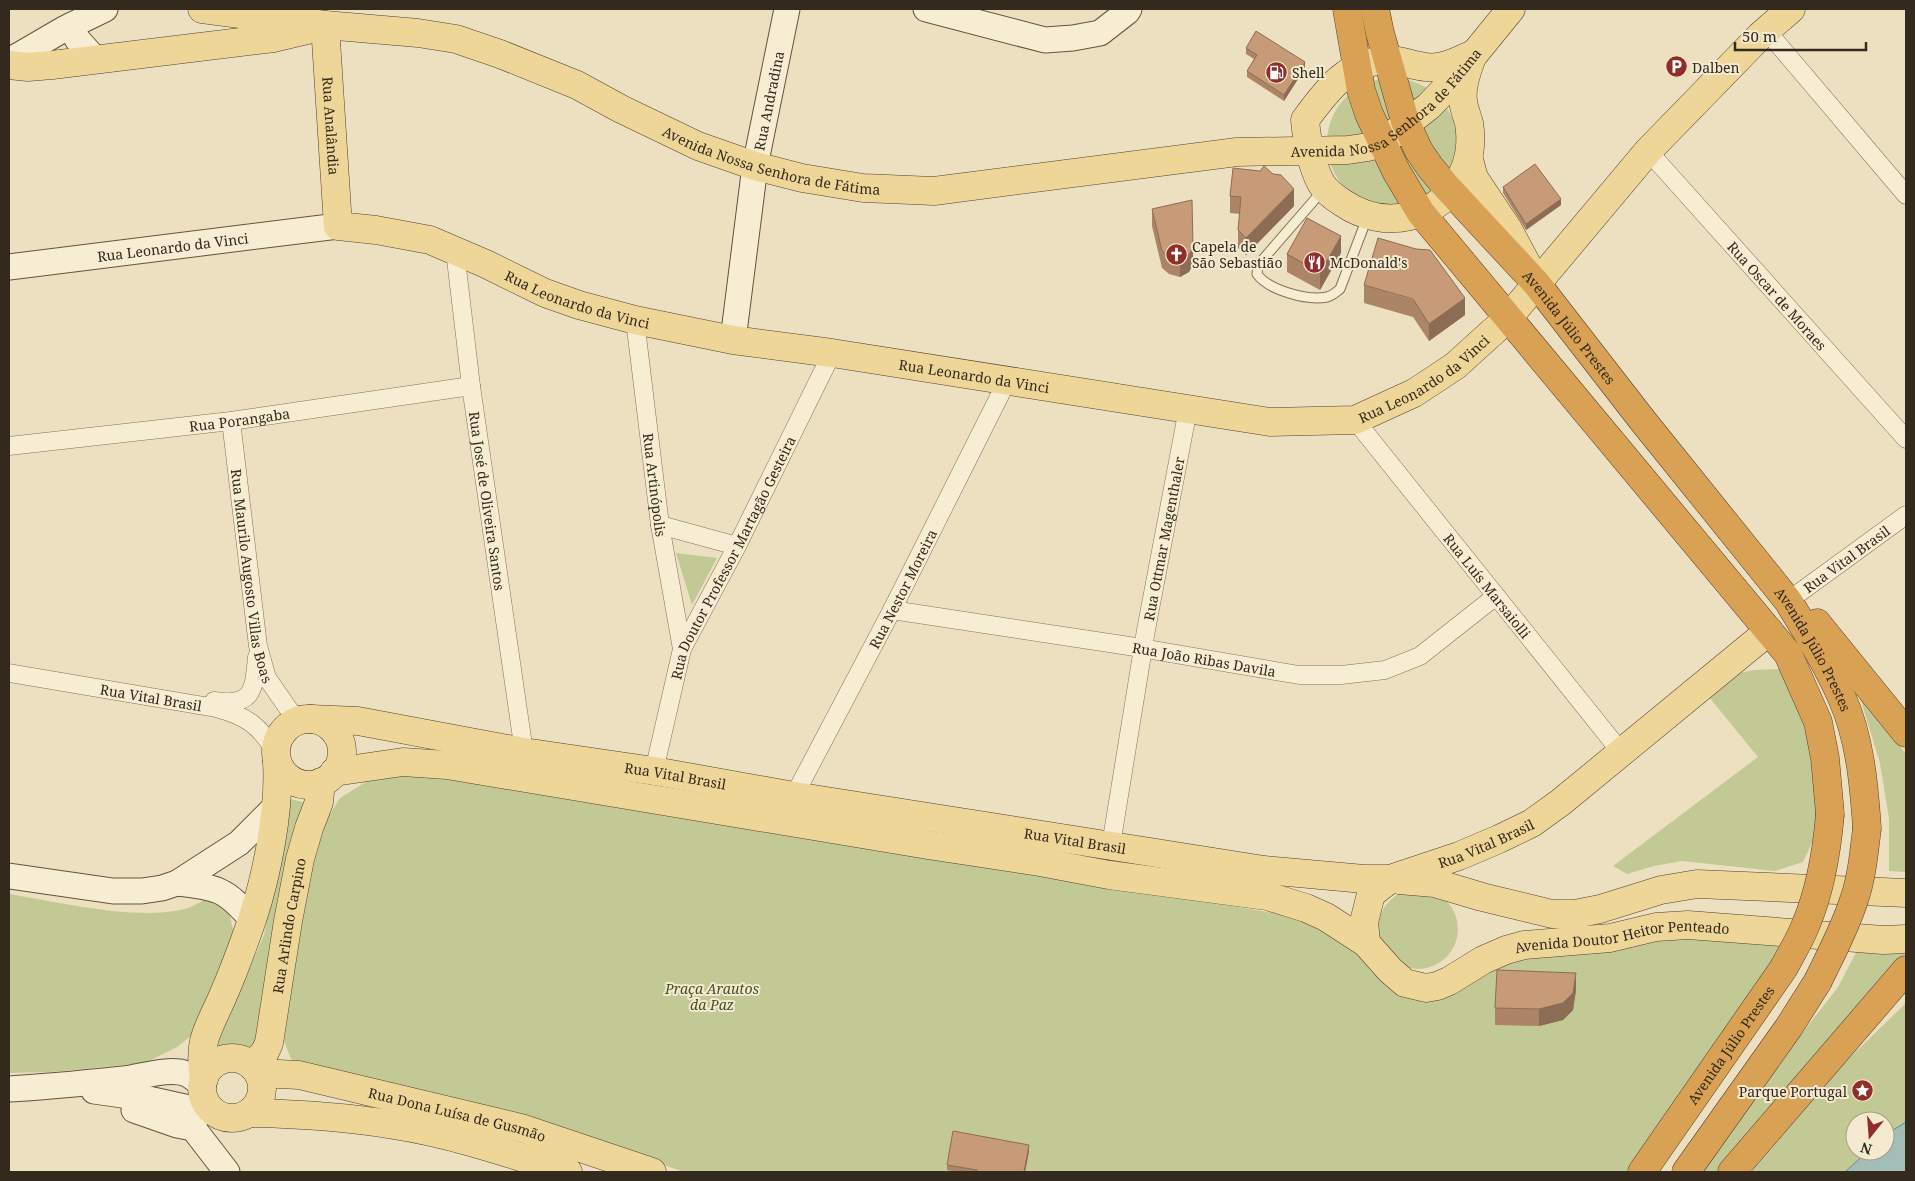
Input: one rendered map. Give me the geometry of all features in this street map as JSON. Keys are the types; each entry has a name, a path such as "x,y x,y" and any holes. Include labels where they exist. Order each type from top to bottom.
{"highway":[{"path":"1347,9 1357,67"},
{"path":"1375,9 1388,60"},
{"name":"Avenida Júlio Prestes","path":"1388,60 1406,124 1424,159 1444,184 1536,283 1643,421 1788,601 1843,698 1858,748 1867,828 1863,864 1855,899 1843,931 1818,981 1789,1027 1686,1172"},
{"name":"Avenida Júlio Prestes","path":"1357,67 1361,90 1369,114 1396,171 1421,214 1788,654 1818,722 1825,758 1830,814 1822,872 1807,923 1783,969 1642,1172"},
{"path":"1788,601 1812,618 1906,733"},
{"path":"1732,1172 1906,970"}],"main road":[{"path":"349,9 379,29"},
{"name":"Avenida Nossa Senhora de Fátima","path":"325,25 418,33 456,39 578,85 637,117 698,146 784,175 854,187 934,191 1237,152 1348,150 1368,147 1383,142 1429,106 1449,85 1511,9"},
{"name":"Rua Leonardo da Vinci","path":"338,226 376,230 430,240 486,264 545,293 579,305 635,320 733,340 832,353 1270,422 1355,420 1414,393 1456,366 1508,318 1648,151 1766,30 1791,9"},
{"path":"211,10 272,12 325,25"},
{"path":"9,66 28,68 274,38 325,25"},
{"name":"Rua Analândia","path":"325,25 338,226"},
{"path":"1323,186 1310,150 1306,120 1324,95 1339,79 1357,67 1372,62 1388,60 1408,62 1427,68 1448,65 1473,54"},
{"path":"1473,54 1464,81 1463,94 1469,124 1469,160 1474,178 1508,230 1536,283"},
{"name":"Avenida Nossa Senhora de Fátima","path":"1237,152 1282,136 1306,120"},
{"name":"Avenida Nossa Senhora de Fátima","path":"1237,152 1276,158 1296,165 1336,199 1355,212 1367,216"},
{"path":"1367,216 1400,219 1421,214 1436,206 1452,192 1469,160"},
{"name":"Rua Vital Brasil","path":"302,720 358,721 524,752 654,771 794,796 1264,870 1364,879 1390,879 1459,856 1532,823 1561,802 1769,631"},
{"path":"202,1101 201,1061 204,1040 231,978 252,920 264,876 279,785 276,757 277,743 280,735 286,727 302,720 320,721 329,726 336,734 342,753 340,763 328,777 303,784 295,782 281,770 276,757"},
{"name":"Rua Vital Brasil","path":"328,777 403,762 447,765 928,846 1040,862 1109,875 1267,896 1306,908 1326,917 1366,943"},
{"name":"Rua Arlindo Carpino","path":"255,1069 269,1043 288,921 300,859 309,828 328,777"},
{"path":"1366,943 1364,922 1371,894 1390,879"},
{"name":"Avenida Doutor Heitor Penteado","path":"1390,879 1435,883 1552,914 1575,914 1600,909 1661,890 1697,884 1906,892"},
{"name":"Avenida Doutor Heitor Penteado","path":"1366,943 1390,970 1405,983 1426,988 1449,981 1483,960 1524,945 1610,938 1656,927 1688,925 1882,940 1906,939"},
{"path":"234,1059 243,1061 255,1069 262,1083 262,1094 257,1105 249,1113 239,1117 228,1118 202,1101 208,1070 224,1060 234,1059"},
{"name":"Rua Dona Luísa de Gusmão","path":"255,1069 299,1075 521,1128 652,1172"},
{"name":"Rua Dona Luísa de Gusmão","path":"249,1113 319,1115 395,1125 496,1150 568,1172"}],"street":[{"path":"9,61 68,27 105,9"},
{"name":"Rua Andradina","path":"733,340 755,166 787,9"},
{"path":"926,9 1045,40 1073,38 1100,33 1129,9"},
{"path":"9,49 68,27"},
{"path":"68,27 96,60"},
{"path":"1766,30 1906,196"},
{"name":"Rua Oscar de Moraes","path":"1648,151 1906,439"},
{"name":"Rua Leonardo da Vinci","path":"9,267 338,226"},
{"name":"Rua José de Oliveira Santos","path":"455,251 471,386 524,752"},
{"name":"Rua Artinópolis","path":"635,320 660,525 682,649"},
{"name":"Rua Doutor Professor Martagão Gesteira","path":"654,771 682,649 737,546 832,353"},
{"name":"Rua Nestor Moreira","path":"794,796 892,610 1007,381"},
{"name":"Rua Porangaba","path":"9,446 231,421 471,386"},
{"name":"Rua Ottmar Magenthaler","path":"1111,845 1144,649 1188,409"},
{"name":"Rua Luís Marsaiolli","path":"1355,420 1621,752"},
{"name":"Rua Maurilo Augosto Villas Boas","path":"231,421 258,646 267,678 292,714 302,720"},
{"name":"Rua Vital Brasil","path":"1788,601 1906,515"},
{"path":"660,525 737,546"},
{"name":"Rua João Ribas Davila","path":"892,610 1299,675 1341,675 1386,670 1420,656 1496,596"},
{"path":"147,697 177,694 231,703 246,697 253,689 258,646"},
{"name":"Rua Vital Brasil","path":"9,672 236,713 253,724 268,739 276,757"},
{"path":"9,876 113,891 142,891 162,888 177,883 238,843 276,806"},
{"path":"177,883 202,886 221,891 237,902 252,920"},
{"path":"9,1089 61,1088 158,1073 177,1072 188,1074 202,1101 227,1172"},
{"path":"61,1088 177,1124 202,1101"}],"lane":[{"path":"1323,186 1258,265 1257,274 1262,281 1292,295 1326,298 1333,295 1340,288 1367,216"}],"green space":[{"path":"1392,78 1417,83 1438,97 1452,118 1457,143 1452,168 1438,189 1417,203 1392,208 1367,203 1346,189 1332,168 1327,143 1332,118 1346,97 1367,83"},
{"path":"676,553 717,558 692,605"},
{"path":"1782,669 1798,702 1813,754 1817,796 1815,836 1803,862 1775,871 1682,861 1654,866 1627,874 1613,866 1758,757 1704,691 1729,675 1754,670"},
{"path":"1858,691 1906,754 1906,872 1889,871 1889,819 1880,763"},
{"name":"Praça Arautos da Paz","path":"403,771 445,774 1292,916 1351,942 1394,988 1497,961 1685,935 1781,942 1765,972 1626,1172 684,1172 582,1137 305,1066 291,1059 284,1041 310,863 320,830 340,798 369,780"},
{"path":"287,798 313,805 253,1052 213,1053 264,935"},
{"path":"1418,889 1433,892 1446,901 1455,914 1458,929 1455,944 1446,957 1433,966 1418,969 1403,966 1390,957 1381,944 1378,929 1381,914 1390,901 1403,892"},
{"path":"9,894 95,909 140,913 161,913 184,909 208,898 229,910 234,935 191,1036 177,1047 145,1063 51,1072 9,1073"},
{"path":"1861,943 1906,949 1906,953 1717,1172 1702,1172 1838,987"},
{"name":"Parque Portugal","path":"1906,1003 1906,1172 1752,1172 1841,1066"}],"water":[{"path":"1906,1122 1906,1172 1845,1172 1857,1161 1895,1161 1895,1129"}],"building":[{"name":"Shell","path":"1256,31 1305,62 1284,95 1247,71 1257,55 1246,48"},
{"path":"1535,164 1561,199 1526,224 1503,187"},
{"path":"1264,166 1273,174 1281,175 1294,189 1246,238 1238,230 1241,197 1230,196 1233,168 1260,171"},
{"name":"Capela de São Sebastião","path":"1192,200 1193,247 1189,255 1180,260 1169,257 1162,251 1152,209"},
{"path":"1307,218 1341,236 1320,273 1287,254"},
{"path":"1378,238 1416,249 1430,250 1465,298 1429,324 1413,299 1364,285"},
{"path":"1497,970 1576,973 1573,993 1563,1003 1539,1009 1495,1008"},
{"path":"953,1131 1029,1145 1024,1172 976,1172 977,1170 947,1165"}],"place":[{"name":"Dalben","path":"1676,67"},
{"name":"Shell","path":"1276,72"},
{"name":"Capela de São Sebastião","path":"1176,254"},
{"name":"McDonald's","path":"1314,262"},
{"name":"Parque Portugal","path":"1863,1091"}]}
